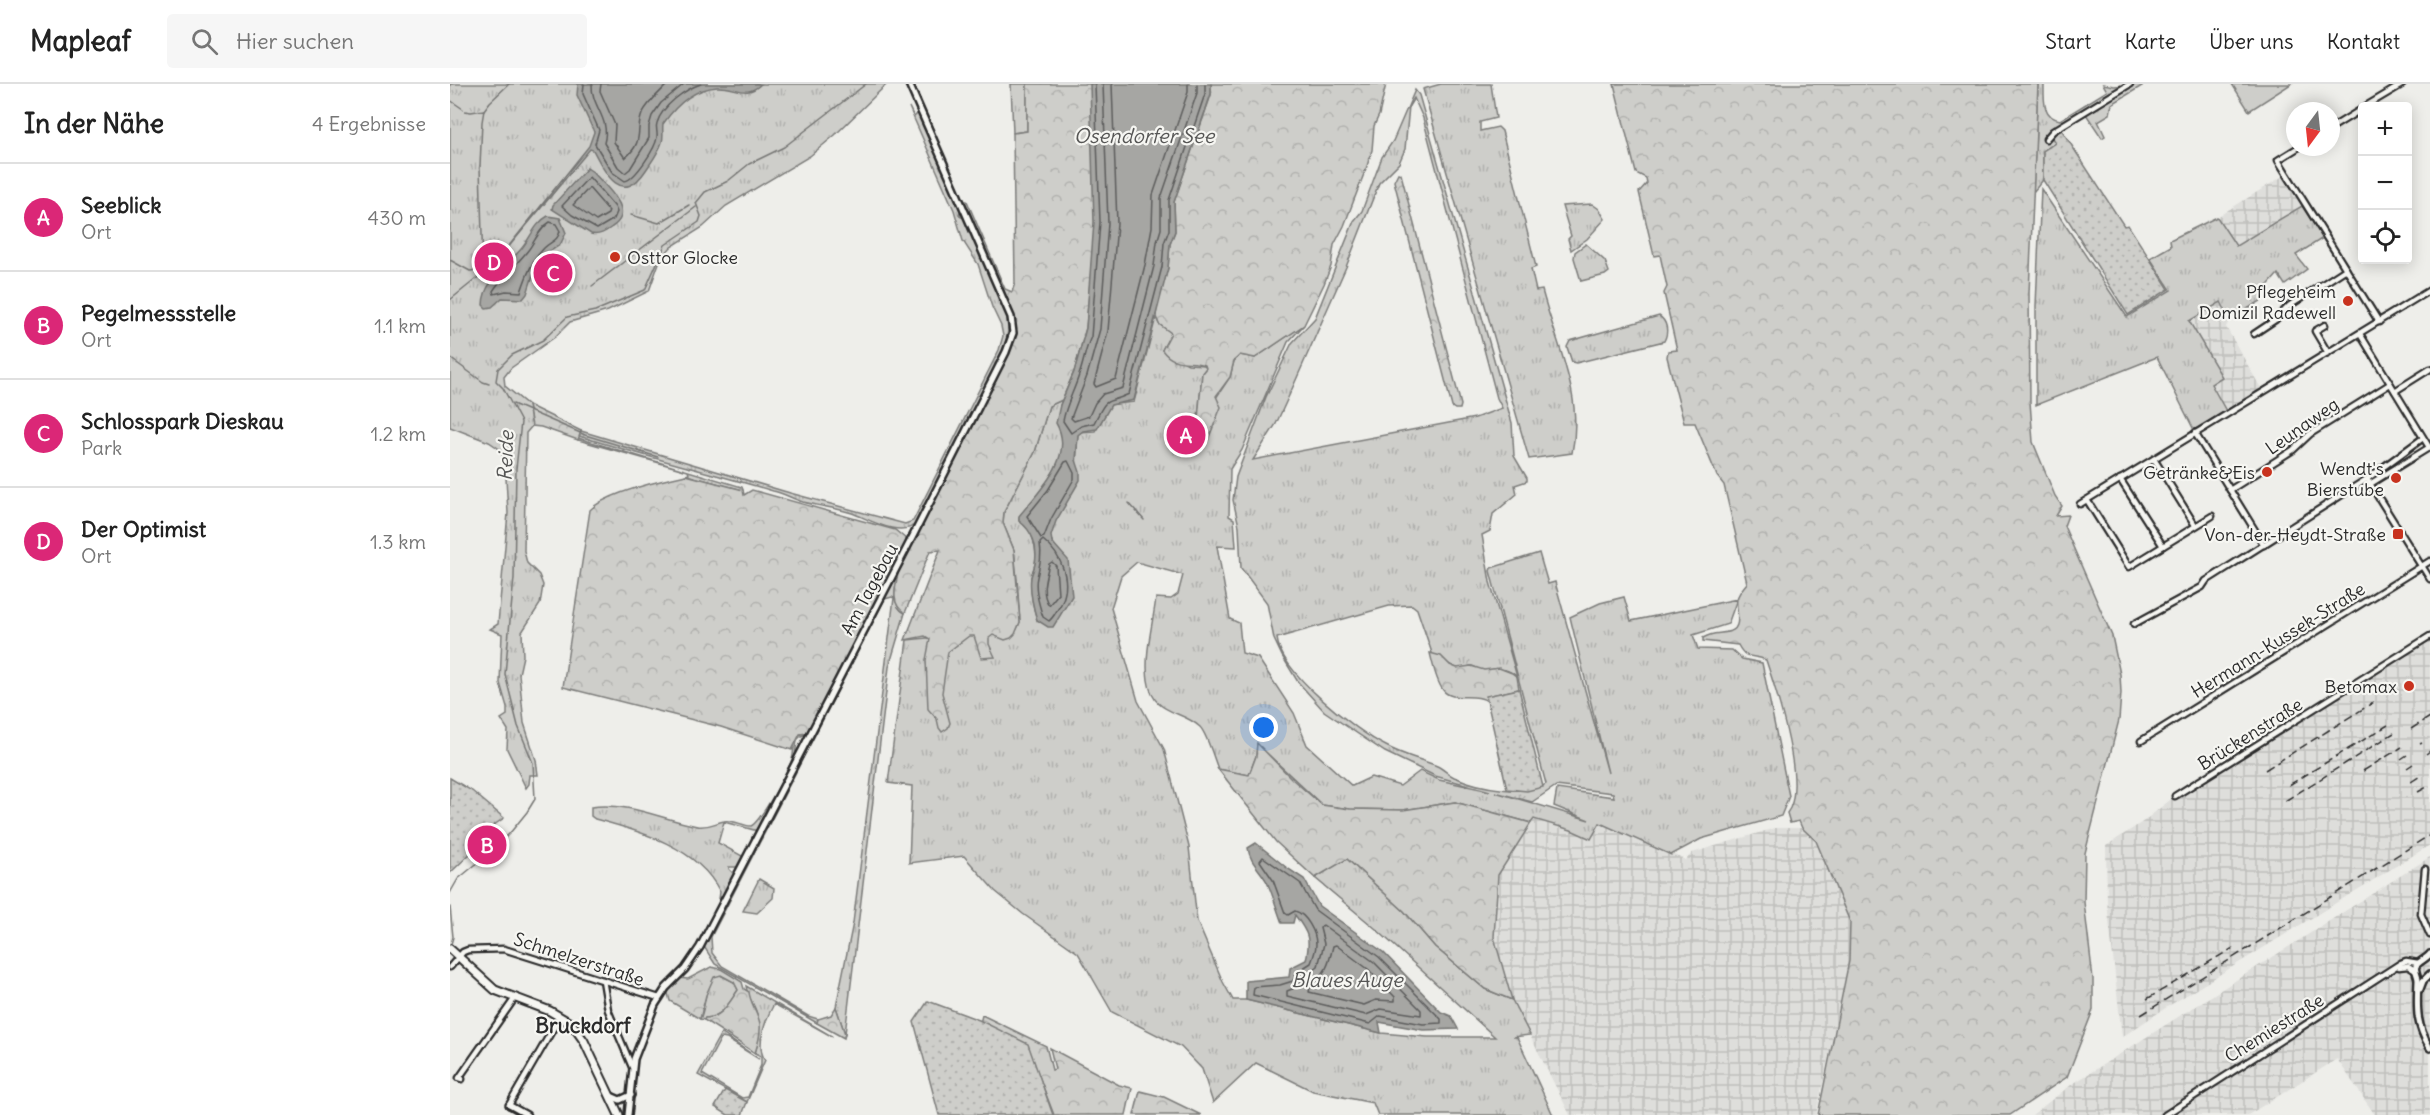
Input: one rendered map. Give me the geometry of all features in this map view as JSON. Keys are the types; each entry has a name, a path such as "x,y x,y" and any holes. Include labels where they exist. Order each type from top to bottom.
{"main road":[{"path":"450,950 490,987 550,1011 572,1024 585,1041 619,1115"}],"street":[{"name":"Am Tagebau","path":"629,1114 633,1067 659,998 692,960 705,938 923,516 1006,352 1012,333 1011,317 909,84"},
{"path":"2046,139 2053,131 2130,84"},
{"path":"2374,102 2403,84"},
{"path":"2340,123 2358,112"},
{"path":"2286,155 2278,160 2379,322"},
{"path":"2254,334 2275,320 2289,306 2346,269"},
{"path":"2080,504 2430,290"},
{"path":"2325,325 2315,331 2328,353"},
{"path":"2134,624 2202,587 2206,581 2264,545 2368,481 2429,447 2360,334"},
{"path":"2395,391 2430,369"},
{"name":"Leunaweg","path":"2230,490 2293,450 2310,434 2390,384"},
{"path":"2195,433 2264,545"},
{"path":"2368,481 2423,438"},
{"path":"2154,459 2195,525"},
{"path":"2120,479 2163,546"},
{"path":"2368,481 2430,579"},
{"path":"2087,500 2129,567 2212,516"},
{"name":"Hermann-Kussek-Straße","path":"2141,741 2430,561"},
{"name":"Brückenstraße","path":"2175,796 2430,636"},
{"path":"2425,869 2421,914 2430,935"},
{"name":"Schmelzerstraße","path":"458,958 468,950 504,949 659,998"},
{"path":"2430,954 2421,962 2416,972 2417,1021 2430,1048"},
{"path":"450,967 458,958"},
{"name":"Chemiestraße","path":"2165,1115 2399,966 2406,962 2421,962"},
{"path":"2421,962 2429,964"},
{"path":"2399,966 2408,966 2416,972 2428,975 2417,996"},
{"path":"603,980 608,1010 633,1067"},
{"path":"462,1079 459,1078 515,998"},
{"path":"527,1115 508,1105 557,1022"},
{"path":"611,1096 620,1100 631,1095"}],"shaded area":[{"path":"2283,176 2302,206 2235,246 2217,217"},
{"path":"2221,302 2230,319 2226,327 2262,390 2226,411 2211,384 2221,377 2188,321"},
{"path":"2430,636 2430,845 2122,1037 2107,903 2106,846 2144,821 2175,796"},
{"path":"1534,819 1571,830 1591,839 1600,823 1686,860 1692,853 1775,828 1802,828 1816,841 1850,922 1850,930 1849,961 1816,1115 1570,1115 1512,1000 1494,937 1498,874"},
{"path":"2430,857 2430,1115 2375,1115 2337,1059 2248,1115 2032,1115 2071,1085"}],"green space":[{"path":"450,84 887,84 810,156 726,206 703,227 671,247 660,260 649,291 608,311 570,322 555,337 511,368 504,377 505,386 528,405 532,426 526,433 524,551 527,563 539,575 543,585 540,604 522,632 523,656 519,674 524,723 536,760 538,775 530,775 526,788 507,749 508,730 501,719 507,715 500,683 502,634 490,629 498,624 508,513 505,460 498,448 489,442 450,427"},
{"path":"1011,84 1027,84 1027,131 1013,133"},
{"path":"1027,84 1091,84 1095,223 1086,328 1075,369 1062,400 1049,406 1035,452 1004,512 1003,523 1014,550 1020,622 1011,638 1005,640 993,635 989,638 989,644 995,657 981,658 974,636 969,636 948,652 942,693 950,723 948,728 942,732 937,719 928,709 926,660 930,639 925,636 905,640 940,550 930,551 905,613 897,605 895,588 899,569 1011,344 1015,331 962,201 967,201 1005,289 1012,292 1015,283 1013,133 1027,131"},
{"path":"1211,84 1386,84 1374,126 1372,150 1367,166 1344,226 1334,245 1331,266 1324,284 1304,325 1255,358 1240,355 1234,361 1230,377 1216,396 1221,407 1208,440 1201,442 1196,439 1194,431 1198,419 1202,373 1206,368 1205,365 1177,361 1167,356 1162,350 1171,333 1159,324 1156,317 1157,304 1168,268 1170,244 1175,231 1174,202 1211,95"},
{"path":"1441,84 1491,84 1496,118 1480,122 1480,131 1498,127 1502,131 1536,267 1531,269 1536,291 1542,290 1567,370 1574,411 1575,432 1572,453 1529,459 1423,89"},
{"path":"1614,84 2038,84 2029,293 2030,402 2033,442 2055,496 2062,506 2056,516 2068,515 2064,526 2112,636 2120,674 2121,693 2119,720 2085,853 2084,902 2093,979 2093,1010 2067,1077 2010,1115 1818,1115 1849,961 1850,922 1816,841 1802,828 1799,821 1790,823 1787,813 1793,800 1792,761 1783,715 1766,660 1744,654 1738,645 1703,641 1703,638 1707,636 1735,629 1738,621 1737,599 1747,583 1724,485 1717,476 1695,423 1684,423 1667,357 1668,351 1677,350 1664,293 1667,287 1660,255 1654,256 1639,192 1647,183 1646,178 1636,173"},
{"path":"2038,84 2044,84 2044,101 2047,111 2060,120 2107,91 2103,84 2114,86 2145,84 2112,104 2110,114 2098,121 2105,136 2102,138 2086,114 2051,135 2055,143 2043,151 2043,180 2033,192"},
{"path":"2232,84 2291,84 2249,111"},
{"path":"1415,90 1419,95 1512,423 1514,456 1527,478 1527,481 1515,485 1517,494 1493,514 1490,531 1482,535 1490,582 1517,677 1503,669 1486,671 1472,666 1454,667 1433,656 1417,609 1412,605 1389,606 1277,638 1281,652 1291,667 1321,699 1357,728 1386,746 1437,766 1451,776 1466,781 1502,789 1527,790 1546,784 1491,568 1539,553 1548,584 1555,582 1608,773 1570,617 1600,603 1624,597 1631,621 1737,599 1728,624 1693,635 1698,649 1732,650 1742,659 1762,663 1789,796 1781,816 1701,839 1671,855 1600,823 1591,839 1571,830 1534,819 1531,823 1455,802 1403,810 1350,809 1322,805 1257,744 1256,756 1249,775 1218,769 1203,730 1193,721 1162,706 1151,692 1147,670 1148,649 1156,598 1171,599 1178,594 1183,575 1137,562 1121,576 1111,608 1138,701 1164,749 1189,847 1197,921 1233,1000 1246,1000 1381,1033 1427,1037 1495,1037 1376,929 1315,878 1346,858 1404,911 1435,947 1485,989 1512,1000 1530,1035 1513,1037 1517,1037 1553,1115 1378,1115 1373,1103 1313,1091 1256,1063 1213,1103 1202,1069 1181,1047 1112,1012 1078,953 995,891 964,856 909,863 912,786 888,783 907,640 1017,629 1020,622 1014,550 1003,523 1004,512 1035,452 1049,406 1062,400 1060,405 1063,432 1061,457 1045,484 1019,517 1019,521 1028,530 1035,546 1036,558 1031,577 1031,588 1037,620 1068,567 1047,533 1075,487 1078,432 1095,431 1107,405 1134,402 1156,317 1159,324 1172,333 1162,350 1188,364 1205,365 1206,368 1202,373 1198,419 1194,431 1230,377 1234,361 1240,355 1255,358 1304,325 1288,342 1242,450 1230,469 1229,516 1234,519 1236,547 1217,546 1230,619 1239,623 1242,653 1258,658 1294,713 1307,745 1352,786 1371,777 1400,786 1420,771 1439,780 1490,791 1435,776 1385,752 1324,711 1298,682 1282,656 1274,639 1267,603 1241,568 1239,526 1233,500 1236,477 1266,397 1292,343 1315,318 1354,221 1362,211 1382,157 1393,141","holes":["1414,98 1423,118 1497,398 1502,408 1475,418 1253,460 1276,424 1292,389 1346,267 1379,183 1399,163 1405,149 1409,106","1556,786 1613,793 1614,797 1557,789 1554,806 1589,820 1495,792 1532,802"]},
{"path":"909,107 914,117 919,112 961,210 959,214 964,217 1007,315 1008,331 1004,349 916,524 901,529 884,526 852,513 803,502 777,492 579,436 581,431 790,493 905,524 913,521 999,350 1003,336 978,264 963,241 954,210"},
{"path":"2061,129 2124,226 2128,225 2169,289 2128,315 2043,180 2043,151 2055,143 2051,136"},
{"path":"1398,173 1401,174 1461,405 1460,409 1452,407 1394,181"},
{"path":"2041,189 2127,317 2171,290 2150,258 2171,246 2170,240 2217,217 2236,246 2302,206 2323,238 2296,255 2307,269 2285,285 2278,274 2262,292 2266,298 2230,319 2221,302 2189,321 2222,377 2211,384 2226,411 2194,430 2157,357 2036,405 2036,306"},
{"path":"1592,204 1599,209 1605,219 1587,239 1571,250 1568,239 1571,236 1562,206"},
{"path":"1586,244 1605,261 1609,272 1581,281 1574,258 1575,252"},
{"path":"1659,316 1666,327 1664,341 1576,363 1572,362 1567,347 1570,341"},
{"path":"528,405 581,431 578,440 532,426"},
{"path":"578,438 742,487 743,490 686,475 689,474 688,471 578,440"},
{"path":"686,475 743,490 744,495 752,490 895,530 906,539 906,546 807,733 800,734 792,750 721,727 563,687 590,510 621,493"},
{"path":"899,569 895,599 897,605 905,613 889,667 845,1034 836,1007 853,923 894,598 885,599 711,937 712,953 722,966 808,1016 818,1019 817,1023 715,964 703,945"},
{"path":"1430,653 1441,656 1457,668 1471,666 1484,670 1499,668 1512,673 1517,677 1519,689 1487,696 1488,702 1478,697 1458,697 1447,694 1438,682"},
{"path":"1519,689 1543,787 1527,791 1507,789 1486,696"},
{"path":"809,729 808,734 797,740 795,757 758,831 724,822 718,843 744,857 739,867 729,867 735,875 721,902 720,892 710,876 683,852 649,836 591,816 591,807 605,806 632,809 697,826 708,826 727,821 751,826 768,805 781,781 791,761 795,744 798,737 800,734 807,733"},
{"path":"1257,743 1292,779 1322,805 1350,809 1403,810 1455,802 1531,823 1498,875 1494,937 1512,1000 1485,989 1435,947 1404,911 1347,859 1315,878 1276,842 1218,769 1249,775 1256,756"},
{"path":"450,778 472,791 504,818 470,842 474,850 450,873"},
{"path":"759,879 774,888 773,898 757,913 743,911"},
{"path":"711,967 721,969 742,982 744,989 749,992 760,1024 760,1035 755,1053 704,1020 721,1013 728,1005 738,990 734,982 721,975 714,977 706,995 700,1019 670,1001 667,990 678,978 688,979"},
{"path":"718,974 734,982 738,990 721,1013 704,1020 700,1019 710,983"},
{"path":"746,986 833,1037 774,1004 761,1039 762,1054 765,1060 747,1102 698,1075 721,1033 759,1059 727,1039 721,1038 702,1074 742,1098 748,1097 761,1065 761,1056 755,1053 759,1023"},
{"path":"928,1001 979,1020 1028,1044 1053,1115 939,1115 914,1022"},
{"path":"836,1007 845,1034 844,1038 817,1023 818,1019 831,1015"},
{"path":"982,1015 1046,1046 1052,1070 1055,1069 1050,1048 1119,1085 1132,1088 1126,1115 1054,1115 1027,1045 976,1040"},
{"path":"725,1090 747,1102 742,1115 728,1115 715,1107"},
{"path":"1140,1091 1164,1097 1201,1115 1134,1115"}],"water":[{"path":"578,84 761,84 750,91 724,87 708,88 686,99 663,124 662,142 653,160 637,181 629,186 615,183 603,169 593,150 590,149 492,267 589,146 594,132 577,95"},
{"name":"Osendorfer See","path":"1090,84 1211,84 1211,94 1174,202 1175,231 1170,244 1168,268 1134,400 1111,405 1097,429 1083,431 1078,435 1076,460 1080,480 1056,521 1051,536 1052,542 1068,560 1072,596 1053,627 1048,627 1037,620 1034,610 1031,577 1036,552 1031,535 1019,521 1019,516 1045,485 1058,461 1061,436 1056,423 1060,405 1074,372 1086,328 1094,222"},
{"path":"587,168 617,199 620,207 619,221 597,234 591,234 552,209 553,205"},
{"path":"548,216 560,218 566,233 560,245 547,253 533,275 527,294 523,299 502,298 492,307 486,308 483,305 487,288 522,248 540,222"},
{"name":"Blaues Auge","path":"1256,843 1304,879 1319,906 1383,952 1441,1012 1451,1016 1458,1029 1423,1030 1379,1022 1381,1033 1246,1000 1246,981 1289,977 1290,968 1306,960 1308,946 1306,931 1295,915 1293,923 1282,923 1267,882 1249,853 1248,848"}],"waterway":[{"path":"485,272 483,270 480,166 482,122 484,110 509,84"},
{"name":"Reide","path":"450,893 458,879 510,833 535,799 533,763 518,726 505,674 514,578 516,469 521,422 503,388 496,381 498,369 512,355 543,340 567,317 595,311 645,290 665,245 699,222 701,216 696,203 705,192 728,181 749,164 784,147 866,84"},
{"path":"450,100 463,109"},
{"path":"465,111 484,110"},
{"path":"631,215 659,223 689,205"},
{"path":"592,286 696,207"},
{"path":"450,260 470,271 482,270"},
{"path":"476,267 482,269"},
{"path":"450,300 491,267"},
{"path":"450,358 489,384"},
{"path":"513,404 585,435 658,457"},
{"path":"1129,503 1144,520"},
{"name":"Reide","path":"450,907 453,937 451,944"}],"railway":[{"path":"2265,770 2374,702"},
{"path":"2411,729 2430,717"},
{"path":"2289,785 2388,725"},
{"path":"2285,801 2394,733"},
{"path":"2363,771 2402,747"},
{"path":"2426,754 2430,751"},
{"path":"2401,759 2407,755"},
{"path":"2407,768 2413,764"},
{"path":"2411,782 2420,776"},
{"path":"2418,792 2427,787"},
{"path":"2141,1015 2430,835"},
{"path":"2147,999 2233,948"}],"place":[{"name":"Osttor Glocke","path":"615,257"},
{"name":"Der Optimist","path":"494,262"},
{"name":"Schlosspark Dieskau","path":"553,273"},
{"name":"Pflegeheim Domizil Radewell","path":"2348,301"},
{"name":"Seeblick","path":"1186,435"},
{"name":"Getränke&Eis","path":"2267,472"},
{"name":"Wendt's Bierstube","path":"2396,478"},
{"name":"Von-der-Heydt-Straße","path":"2398,534"},
{"name":"Betomax","path":"2409,686"},
{"name":"Pegelmessstelle","path":"487,845"}],"district":[{"name":"Bruckdorf","path":"583,1025"}]}
